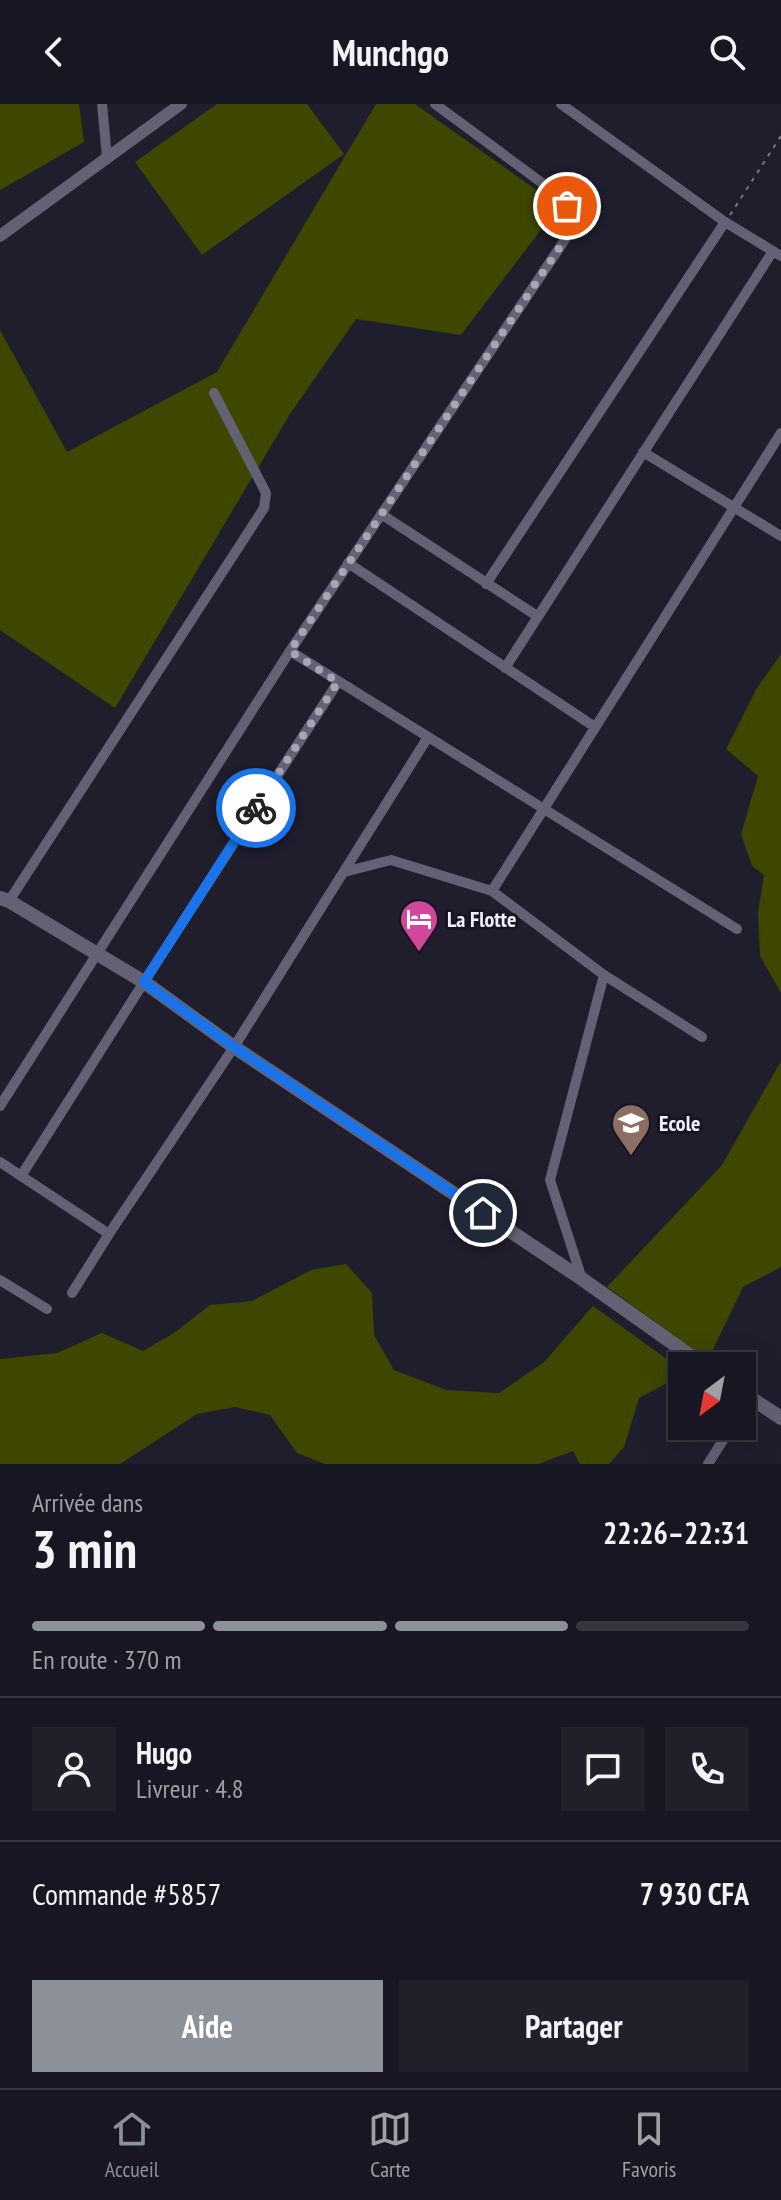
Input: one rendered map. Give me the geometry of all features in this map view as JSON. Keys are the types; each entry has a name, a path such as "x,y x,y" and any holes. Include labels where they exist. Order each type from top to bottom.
{"main road":[{"path":"4,900 144,982 234,1047 582,1279 685,1352"},
{"path":"756,1406 781,1418"}],"street":[{"path":"102,104 107,157"},
{"path":"0,236 181,104"},
{"path":"0,1106 290,651 566,238 571,225 567,206 557,194 435,104"},
{"path":"505,668 643,452 777,254 725,222 561,104"},
{"path":"486,584 725,222"},
{"path":"4,900 264,508 266,493 214,393"},
{"path":"492,891 781,433"},
{"path":"643,452 781,536"},
{"path":"381,514 537,616"},
{"path":"348,563 595,727"},
{"path":"290,651 737,929"},
{"path":"21,1176 338,682"},
{"path":"72,1293 234,1047 428,737"},
{"path":"344,872 391,860 492,891 604,975 702,1037"},
{"path":"582,1279 550,1180 604,975"},
{"path":"0,1162 109,1234"},
{"path":"0,1280 47,1309"},
{"path":"708,1464 723,1440"}],"path":[{"path":"725,222 781,136"}],"green space":[{"path":"0,104 79,104 84,142 0,190"},
{"path":"217,104 307,104 344,154 202,255 135,162"},
{"path":"376,104 415,104 559,206 461,335 356,319 290,414 115,708 0,630 0,330 67,452 217,372"},
{"path":"781,654 781,993 760,956 758,913 764,875 752,866 741,834 758,776 726,749 757,688"},
{"path":"781,1061 781,1267 743,1287 712,1352 697,1352 607,1287 722,1165"},
{"path":"346,1264 372,1293 374,1335 394,1370 446,1390 499,1393 544,1362 593,1306 668,1360 668,1382 639,1398 624,1447 609,1464 580,1464 573,1451 538,1464 325,1464 297,1453 270,1415 235,1407 197,1414 120,1464 0,1464 0,1359 57,1353 102,1333 143,1351 174,1333 210,1305 252,1301 311,1270"}],"way so far":[{"path":"256,808 338,682 290,651 566,238 571,225 567,206"}],"place":[{"name":"La Flotte","path":"419,953"},
{"name":"Ecole","path":"631,1157"}],"route":[{"path":"256,808 144,982 234,1047 483,1213"}]}
